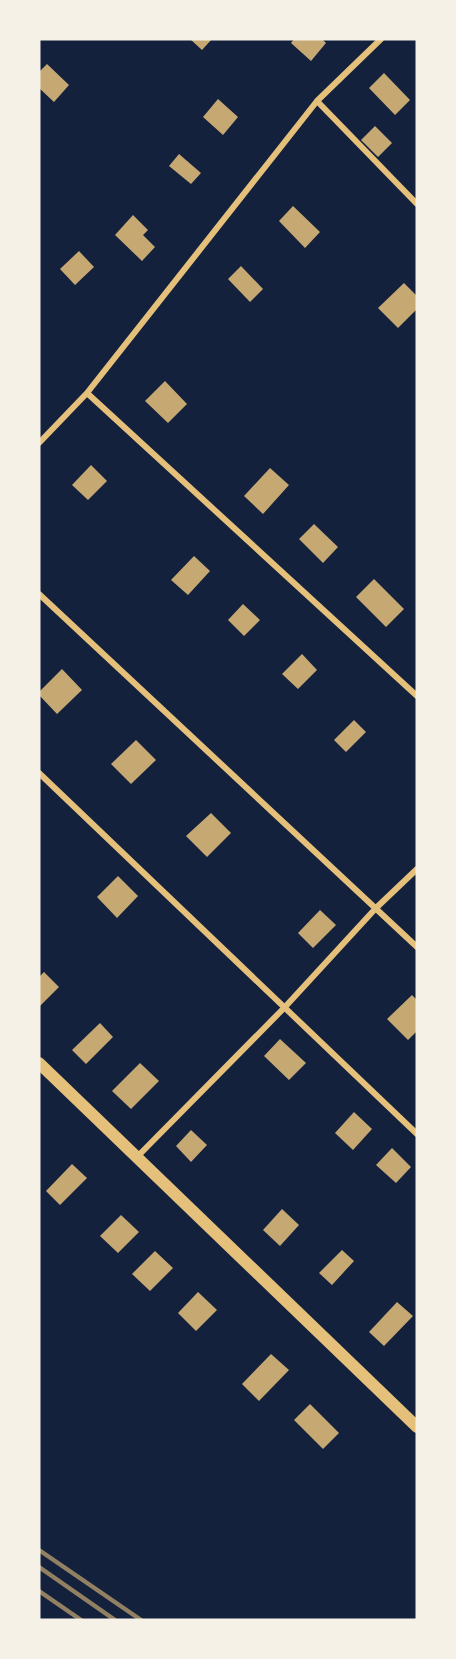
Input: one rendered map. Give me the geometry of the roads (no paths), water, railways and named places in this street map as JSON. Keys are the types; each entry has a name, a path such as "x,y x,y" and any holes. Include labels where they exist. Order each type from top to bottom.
{"main road":[{"path":"39,1063 417,1427"}],"street":[{"path":"39,442 87,393 317,101 381,39"},
{"path":"317,101 417,204"},
{"path":"87,393 417,696"},
{"path":"39,594 417,947"},
{"path":"39,772 417,1134"},
{"path":"136,1158 285,1007 376,908 417,869"}],"railway":[{"path":"39,1550 141,1620"},
{"path":"39,1567 115,1620"},
{"path":"39,1591 81,1620"}]}
